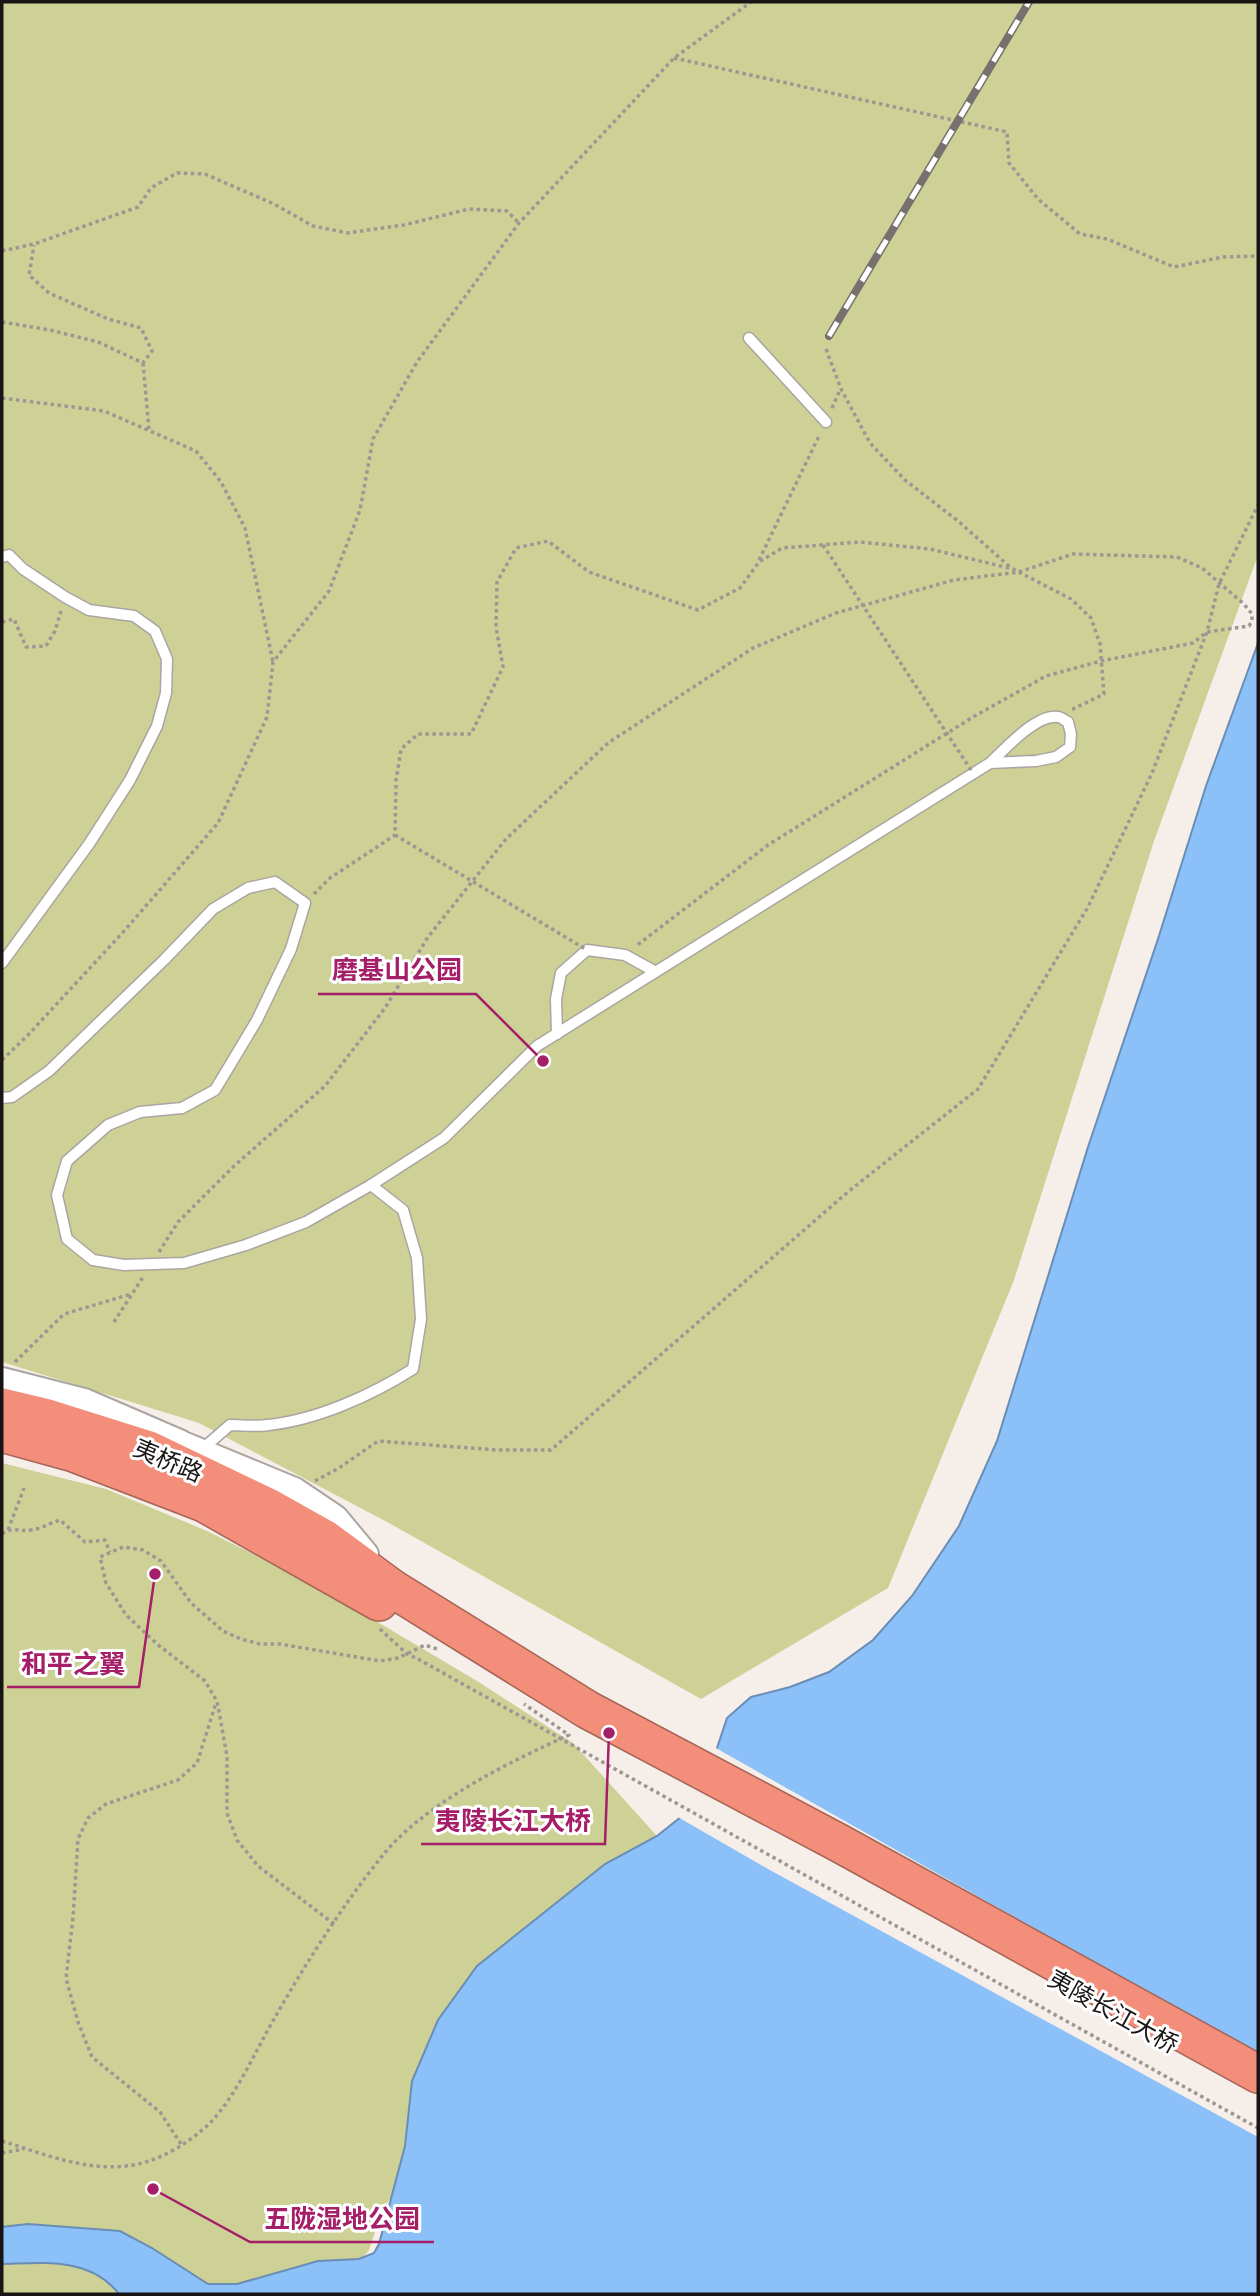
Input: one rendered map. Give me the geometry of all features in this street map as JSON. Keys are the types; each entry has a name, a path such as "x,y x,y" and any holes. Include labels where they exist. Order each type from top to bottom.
{"highway":[{"name":"夷桥路","path":"2,1407 44,1417 149,1450 268,1507 316,1550"},
{"name":"夷桥路","path":"2,1433 74,1453 316,1550"},
{"name":"夷陵长江大桥","path":"316,1550 393,1589 588,1710 839,1843 1258,2074"},
{"name":"夷陵长江大桥","path":"316,1550 795,1837 1155,2035 1258,2096"}],"street":[{"path":"6,1374 84,1403 294,1492 334,1519 393,1589"}],"lane":[{"path":"749,338 826,422"},
{"path":"2,557 9,555 23,569 89,610 134,616 155,631 167,659 166,693 157,726 130,780 89,844 2,963"},
{"path":"2,1098 12,1097 49,1071 213,909 248,888 275,882 305,903 286,961 257,1020 215,1090 182,1108 141,1112 108,1125 67,1161 57,1195 67,1239 93,1260 124,1265 184,1263 246,1245 306,1222 371,1185 444,1138 537,1046 990,763 1041,719 1058,716 1068,722 1070,747 1056,757 1036,761 990,763"},
{"path":"556,1034 556,999 561,973 587,950 625,955 654,971"},
{"path":"191,1450 230,1425 267,1426 314,1415 386,1386 413,1368 421,1319 417,1258 402,1210 371,1185"}],"path":[{"path":"273,662 329,591 360,510 373,439 417,362 519,223 674,58 751,2"},
{"path":"674,58 1007,132 1009,163 1038,199 1080,234 1107,239 1174,267 1223,257 1258,256"},
{"path":"2,251 34,244 138,207 151,188 177,173 205,174 274,204 313,226 348,233 404,225 469,209 507,211 519,223"},
{"path":"34,244 29,275 49,293 108,319 141,328 152,351 143,363 149,430"},
{"path":"2,322 98,342 143,363"},
{"path":"826,349 841,389 870,443 905,480 1013,569 1071,599 1091,618 1100,644 1104,694 1058,716"},
{"path":"395,835 396,781 401,749 418,734 471,734 503,667 496,627 497,582 516,548 548,541 589,572 698,610 740,588 759,562 841,389"},
{"path":"2,398 104,411 196,451 227,494 245,528 273,662 267,718 218,823 125,930 2,1060"},
{"path":"294,1492 339,1468 378,1441 497,1450 551,1450 849,1191 978,1089 1088,907 1152,773 1207,632 1219,584 1258,505"},
{"path":"759,562 782,548 860,542 930,549 1013,569"},
{"path":"823,545 973,773"},
{"path":"114,1322 178,1222 234,1166 325,1086 385,1008 428,937 506,839 608,743 753,648 836,613 954,580 1018,572 1073,554 1177,558 1202,568 1252,614 1249,626 1207,632 1192,643 1101,661 1046,676 973,716 768,845 625,955"},
{"path":"2,622 14,619 26,647 46,646 55,631 65,597"},
{"path":"305,903 330,878 395,835"},
{"path":"395,835 587,950"},
{"path":"6,1374 64,1314 133,1293"},
{"path":"8,1530 24,1488"},
{"path":"2,1534 16,1528 34,1530 60,1520 85,1542 105,1540 110,1552"},
{"path":"334,1924 258,1866 237,1840 227,1812 227,1756 216,1701 205,1681 157,1644 126,1615 106,1583 100,1557 123,1547 143,1550 161,1561 191,1603 223,1631 240,1639 380,1661 398,1658 425,1645 439,1650"},
{"path":"418,1659 1258,2128"},
{"path":"182,2145 160,2112 92,2057 78,2022 66,1978 78,1839 88,1818 106,1804 178,1780 197,1763 216,1701"},
{"path":"2,2141 75,2163 103,2167 128,2166 154,2159 182,2145 211,2122 232,2094 283,2003 384,1853 442,1804 486,1776 569,1735 519,1701"},
{"path":"2,2153 26,2148"}],"green space":[{"path":"2,2 1258,2 1258,555 1154,841 1014,1280 888,1588 701,1699 389,1523 199,1423 2,1362"},
{"path":"2,1463 106,1489 207,1531 281,1568 381,1624 477,1681 573,1743 657,1836 605,1864 477,1966 438,2020 391,2197 382,2211 369,2250 334,2294 2,2294"}],"water":[{"path":"1258,643 1258,2294 119,2294 107,2282 80,2268 50,2263 2,2264 2,2227 28,2224 120,2231 208,2284 237,2284 318,2261 359,2259 374,2253 379,2244 405,2146 412,2081 438,2020 477,1966 605,1864 657,1836 692,1808 727,1718 751,1697 790,1687 829,1672 873,1640 912,1596 959,1526 997,1441 1088,1147 1206,786"}],"pier":[{"path":"714,1747 1258,2055 1258,2137 676,1816 689,1806"}],"railway":[{"path":"829,336 1029,2"}],"place":[{"name":"磨基山公园","path":"543,1061"},
{"name":"和平之翼","path":"155,1574"},
{"name":"夷陵长江大桥","path":"609,1733"},
{"name":"五陇湿地公园","path":"153,2189"}]}
